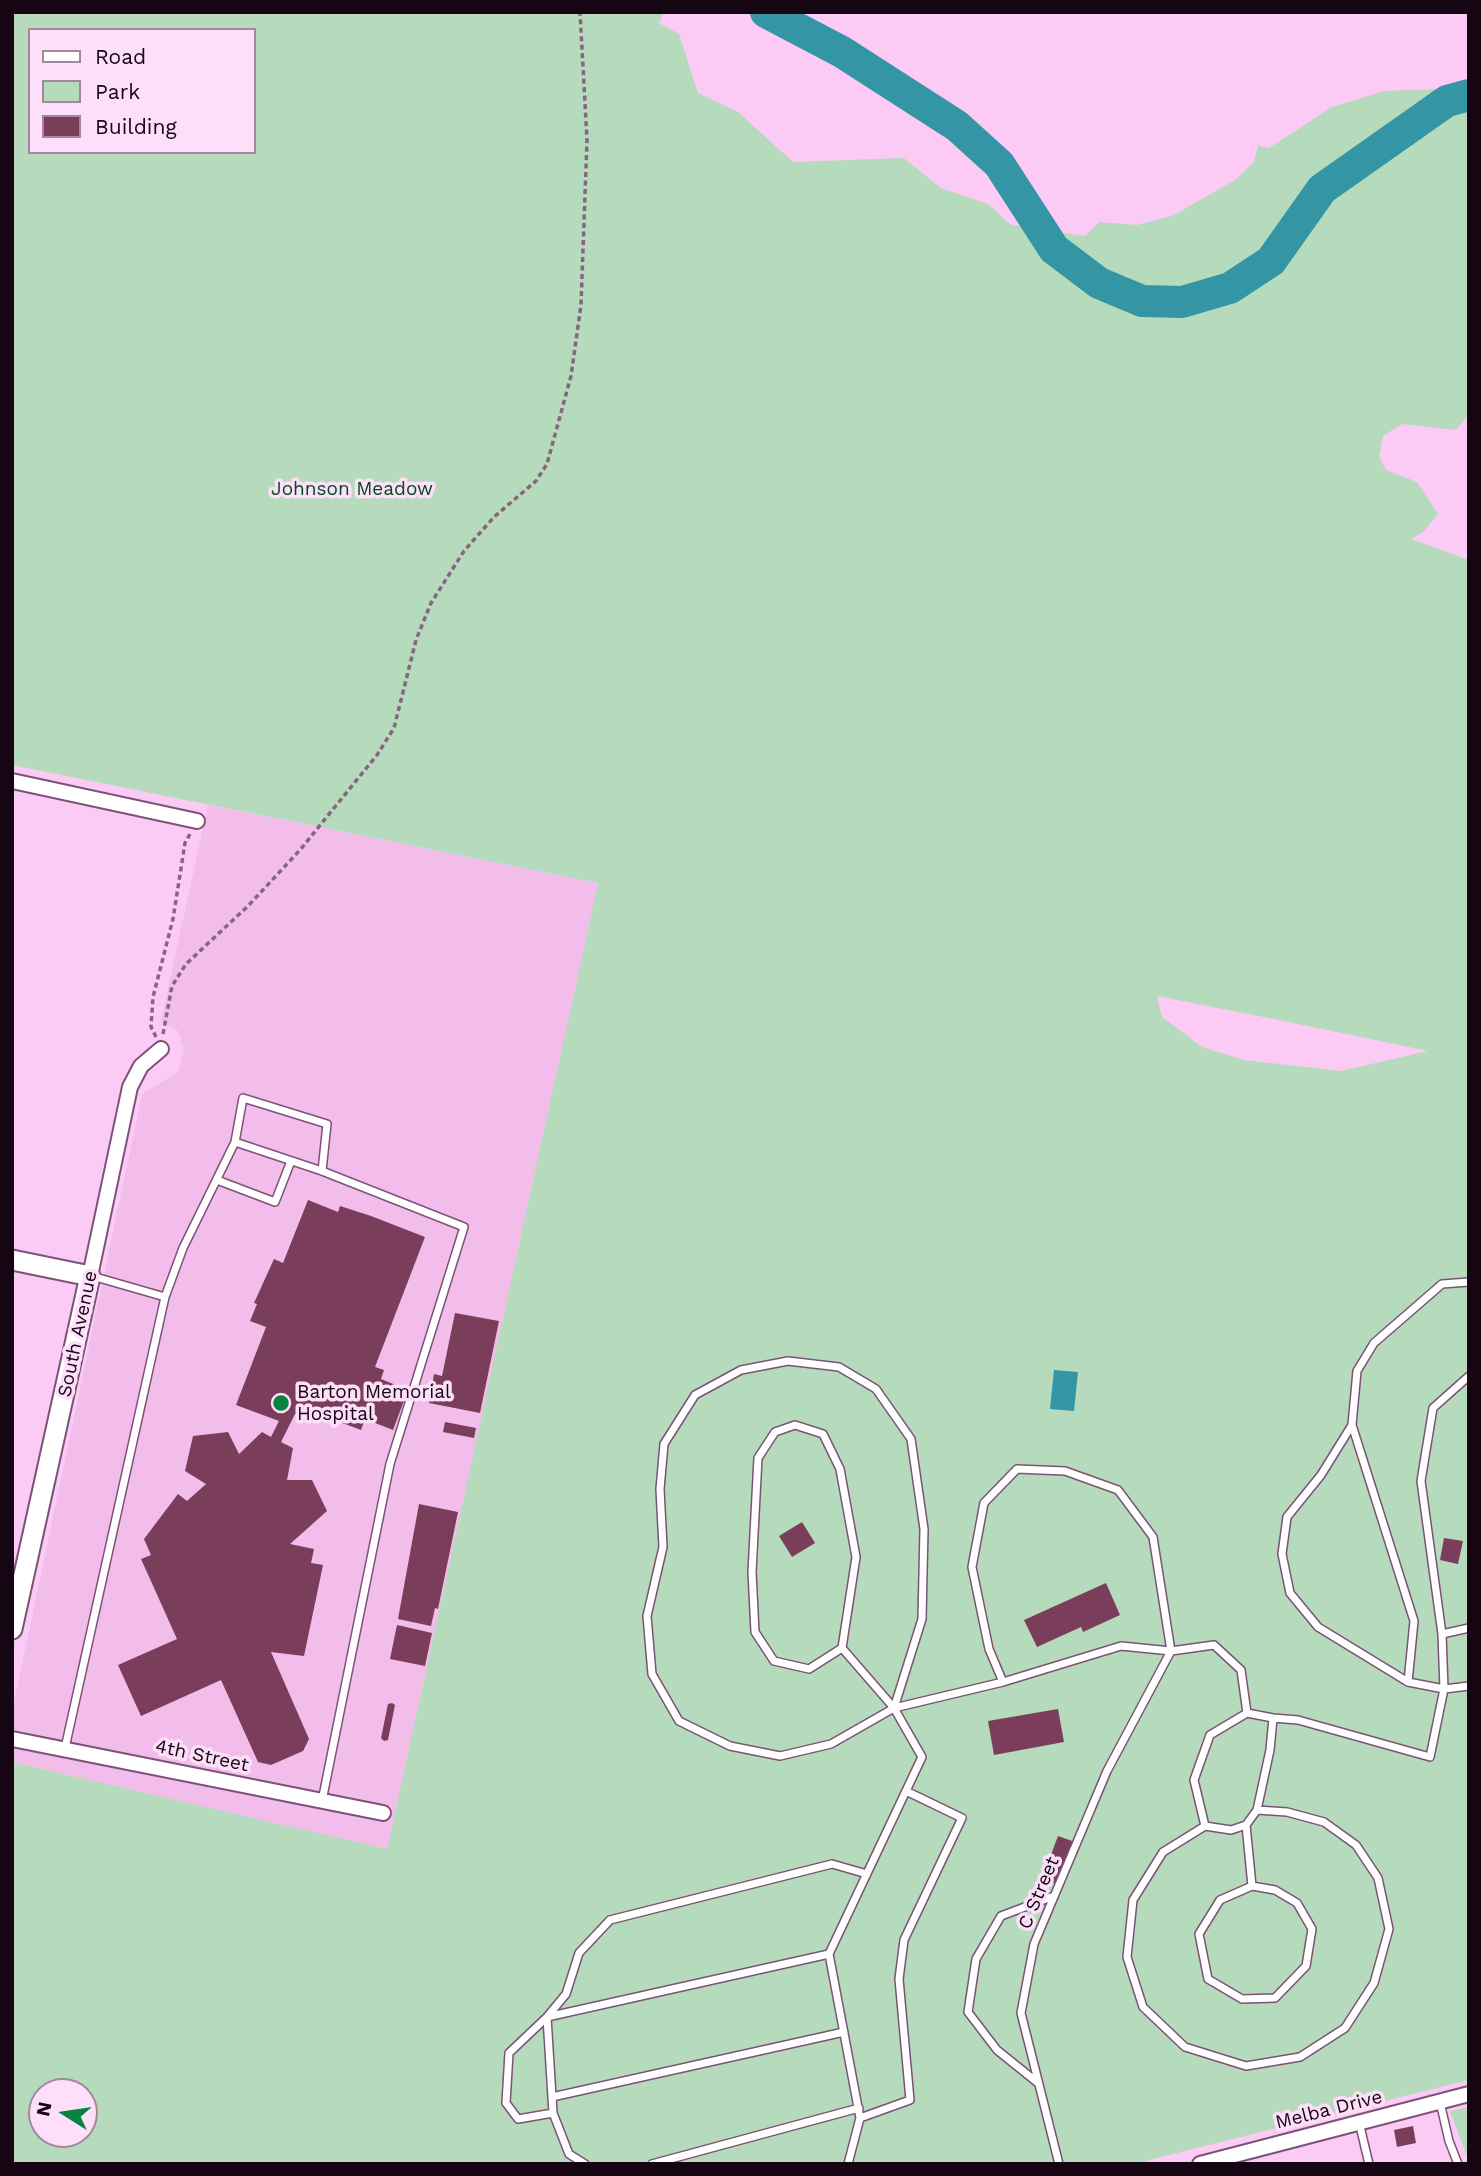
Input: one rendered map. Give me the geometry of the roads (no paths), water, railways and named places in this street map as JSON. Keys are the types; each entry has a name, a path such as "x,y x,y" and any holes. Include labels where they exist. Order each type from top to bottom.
{"street":[{"path":"12,781 197,821"},
{"name":"South Avenue","path":"12,1629 130,1087 141,1066 161,1049"},
{"path":"12,1259 90,1276"},
{"name":"4th Street","path":"12,1739 383,1813"},
{"name":"Melba Drive","path":"1199,2164 1469,2094"}],"lane":[{"path":"65,1748 165,1297 183,1248 235,1142 243,1098 327,1124 323,1171"},
{"path":"235,1142 323,1171 464,1227 390,1464 322,1801"},
{"path":"216,1180 275,1202 291,1161"},
{"path":"90,1276 165,1297"},
{"path":"1408,1682 1414,1621 1352,1425 1357,1371 1374,1343 1442,1284 1469,1282"},
{"path":"894,1709 922,1619 924,1529 911,1439 876,1389 839,1367 788,1360 741,1370 695,1395 664,1444 660,1489 663,1548 647,1616 652,1674 679,1721 730,1746 780,1756 831,1744 894,1709 1003,1682 1121,1646 1171,1651 1214,1645 1241,1670 1247,1713"},
{"path":"1205,1826 1194,1780 1210,1735 1247,1713 1298,1720 1430,1757 1444,1689 1442,1634 1421,1481 1433,1408 1469,1376"},
{"path":"842,1648 810,1669 774,1661 755,1632 752,1572 758,1458 775,1432 795,1425 823,1434 841,1469 856,1557 842,1648 894,1709 922,1757 829,1954 860,2118 848,2164"},
{"path":"1352,1425 1321,1475 1287,1517 1282,1554 1290,1592 1318,1627 1408,1682 1444,1689 1469,1686"},
{"path":"1003,1682 989,1648 972,1567 984,1503 1017,1469 1065,1471 1118,1490 1153,1537 1171,1651"},
{"path":"1442,1634 1469,1628"},
{"name":"C Street","path":"1059,2164 1021,2013 1034,1944 1107,1771 1171,1651"},
{"path":"1252,1886 1247,1825 1256,1810 1270,1750 1273,1718"},
{"path":"860,2118 910,2100 899,1979 904,1940 962,1818 906,1791"},
{"path":"1247,1825 1231,1830 1205,1826 1163,1852 1133,1900 1127,1957 1143,2007 1185,2047 1246,2066 1300,2057 1345,2028 1374,1983 1389,1929 1378,1878 1356,1845 1324,1822 1287,1812 1256,1810"},
{"path":"553,2113 518,2119 506,2103 509,2053 547,2017 566,1994 579,1953 610,1920 832,1864 867,1874"},
{"path":"1252,1886 1275,1890 1297,1903 1312,1929 1306,1966 1275,1998 1242,1999 1208,1979 1201,1945 1199,1934 1220,1900 1252,1886"},
{"path":"1038,2083 997,2050 968,2012 975,1959 1001,1916 1054,1896"},
{"path":"547,2017 829,1954"},
{"path":"547,2017 553,2113 569,2154 585,2164"},
{"path":"552,2096 844,2032"},
{"path":"1440,2102 1449,2141 1458,2164"},
{"path":"652,2164 859,2108"},
{"path":"1359,2122 1369,2164"}],"waterway":[{"path":"766,12 842,52 957,126 999,164 1054,249 1099,283 1142,301 1182,302 1230,288 1271,261 1322,189 1447,101 1469,95"}],"place":[{"name":"Barton Memorial Hospital","path":"281,1403"}],"park label":[{"name":"Johnson Meadow","path":"352,489"}]}
